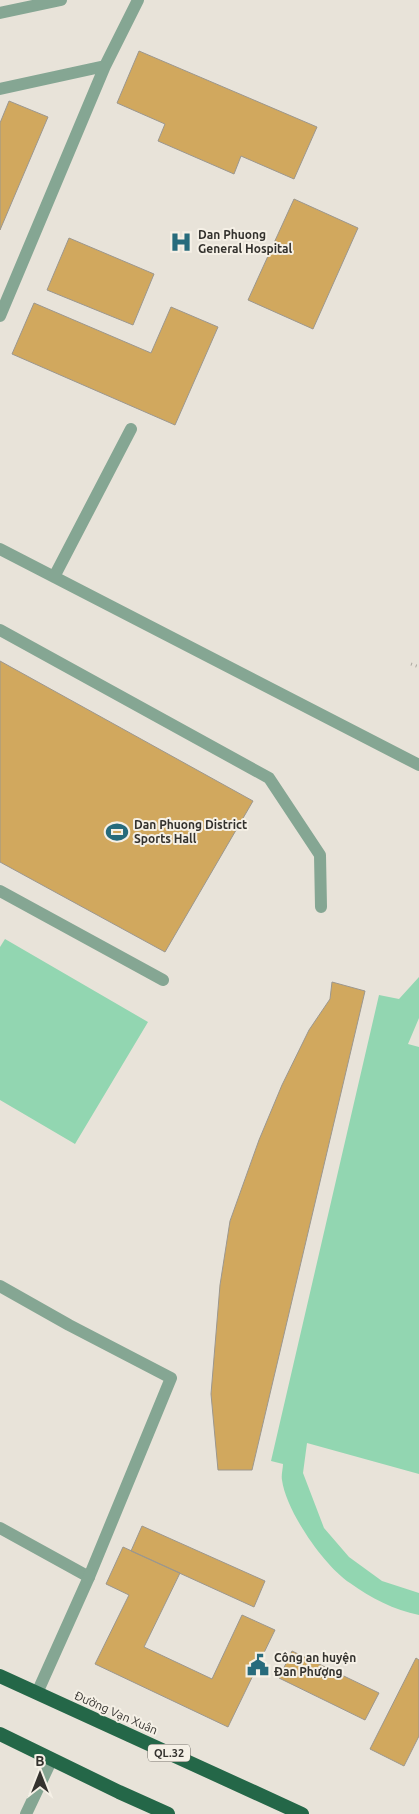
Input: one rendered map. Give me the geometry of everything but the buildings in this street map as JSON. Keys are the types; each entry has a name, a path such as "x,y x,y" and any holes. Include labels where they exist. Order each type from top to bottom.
{"highway":[{"name":"Đường Vạn Xuân","path":"0,1676 302,1814"},
{"path":"0,1734 168,1814"}],"street":[{"path":"0,13 61,0"},
{"path":"0,316 105,66 138,0"},
{"path":"0,89 105,66"},
{"path":"54,577 131,429"},
{"path":"0,549 419,765"},
{"path":"0,630 269,778 320,855 321,907"},
{"path":"0,891 163,980"},
{"path":"0,1286 69,1326 171,1378 90,1578 37,1693"},
{"path":"0,1528 90,1578"},
{"path":"26,1814 52,1759"}],"path":[{"path":"411,664 419,667"}],"green space":[{"path":"5,939 148,1022 75,1144 0,1100 0,947"},
{"path":"419,977 419,1018 408,1044 419,1047 419,1474 307,1443 303,1473 324,1528 349,1557 382,1581 419,1593 419,1615 392,1607 366,1594 340,1575 329,1564 298,1522 291,1507 282,1480 283,1464 271,1461 379,995 399,999"}],"place":[{"name":"Dan Phuong General Hospital","path":"181,242"},
{"name":"Dan Phuong District Sports Hall","path":"117,832"},
{"name":"Công an huyện Đan Phượng","path":"258,1665"}]}
